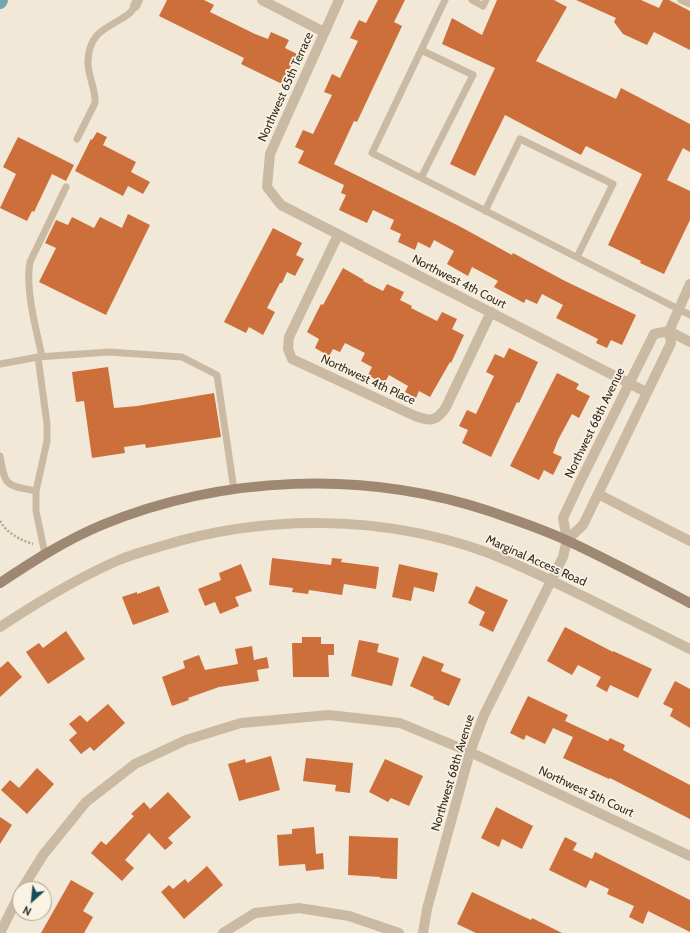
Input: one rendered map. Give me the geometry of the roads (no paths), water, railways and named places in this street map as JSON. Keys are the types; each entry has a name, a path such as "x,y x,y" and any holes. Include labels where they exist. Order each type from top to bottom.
{"street":[{"path":"262,0 324,32"},
{"name":"Northwest 65th Terrace","path":"267,187 270,154 339,0"},
{"name":"Northwest 4th Court","path":"267,187 281,205 646,392"},
{"name":"Northwest 4th Place","path":"338,235 289,338 288,349 292,359 415,416 434,420 441,414 446,406 491,312"},
{"path":"567,540 583,525 671,343 669,331 690,284"},
{"path":"669,331 690,342"},
{"name":"Northwest 68th Avenue","path":"423,933 427,909 470,752 484,715 563,557 567,540 563,518 654,334 669,331"},
{"path":"0,583 45,554 101,525 156,505 184,498 234,490 309,484 345,484 422,494 456,502 520,522 567,540 690,603"},
{"path":"598,494 690,541"},
{"name":"Marginal Access Road","path":"0,627 77,580 121,560 177,541 212,533 250,527 324,523 351,524 396,530 450,541 484,552 511,562 552,581 690,649"},
{"name":"Northwest 5th Court","path":"27,881 43,855 86,802 135,764 186,740 241,723 329,715 400,724 470,752 690,856"},
{"path":"223,933 255,913 299,908 349,916 399,933"},
{"path":"0,933 12,909"}],"lane":[{"path":"444,0 372,153 690,315"},
{"path":"472,0 483,6 486,0"},
{"path":"681,0 690,4"},
{"path":"77,139 94,103 95,96 88,71 88,59 94,41 100,31 129,14 137,3"},
{"path":"421,50 473,75 422,178"},
{"path":"485,210 520,139 613,184 577,258"},
{"path":"45,554 36,511 36,491 47,436 47,424 40,357 29,289 28,273 30,262 66,187"},
{"path":"0,364 40,357 108,352 182,357 217,375 234,490"},
{"path":"0,456 4,477 8,482 12,485 36,491"}]}
